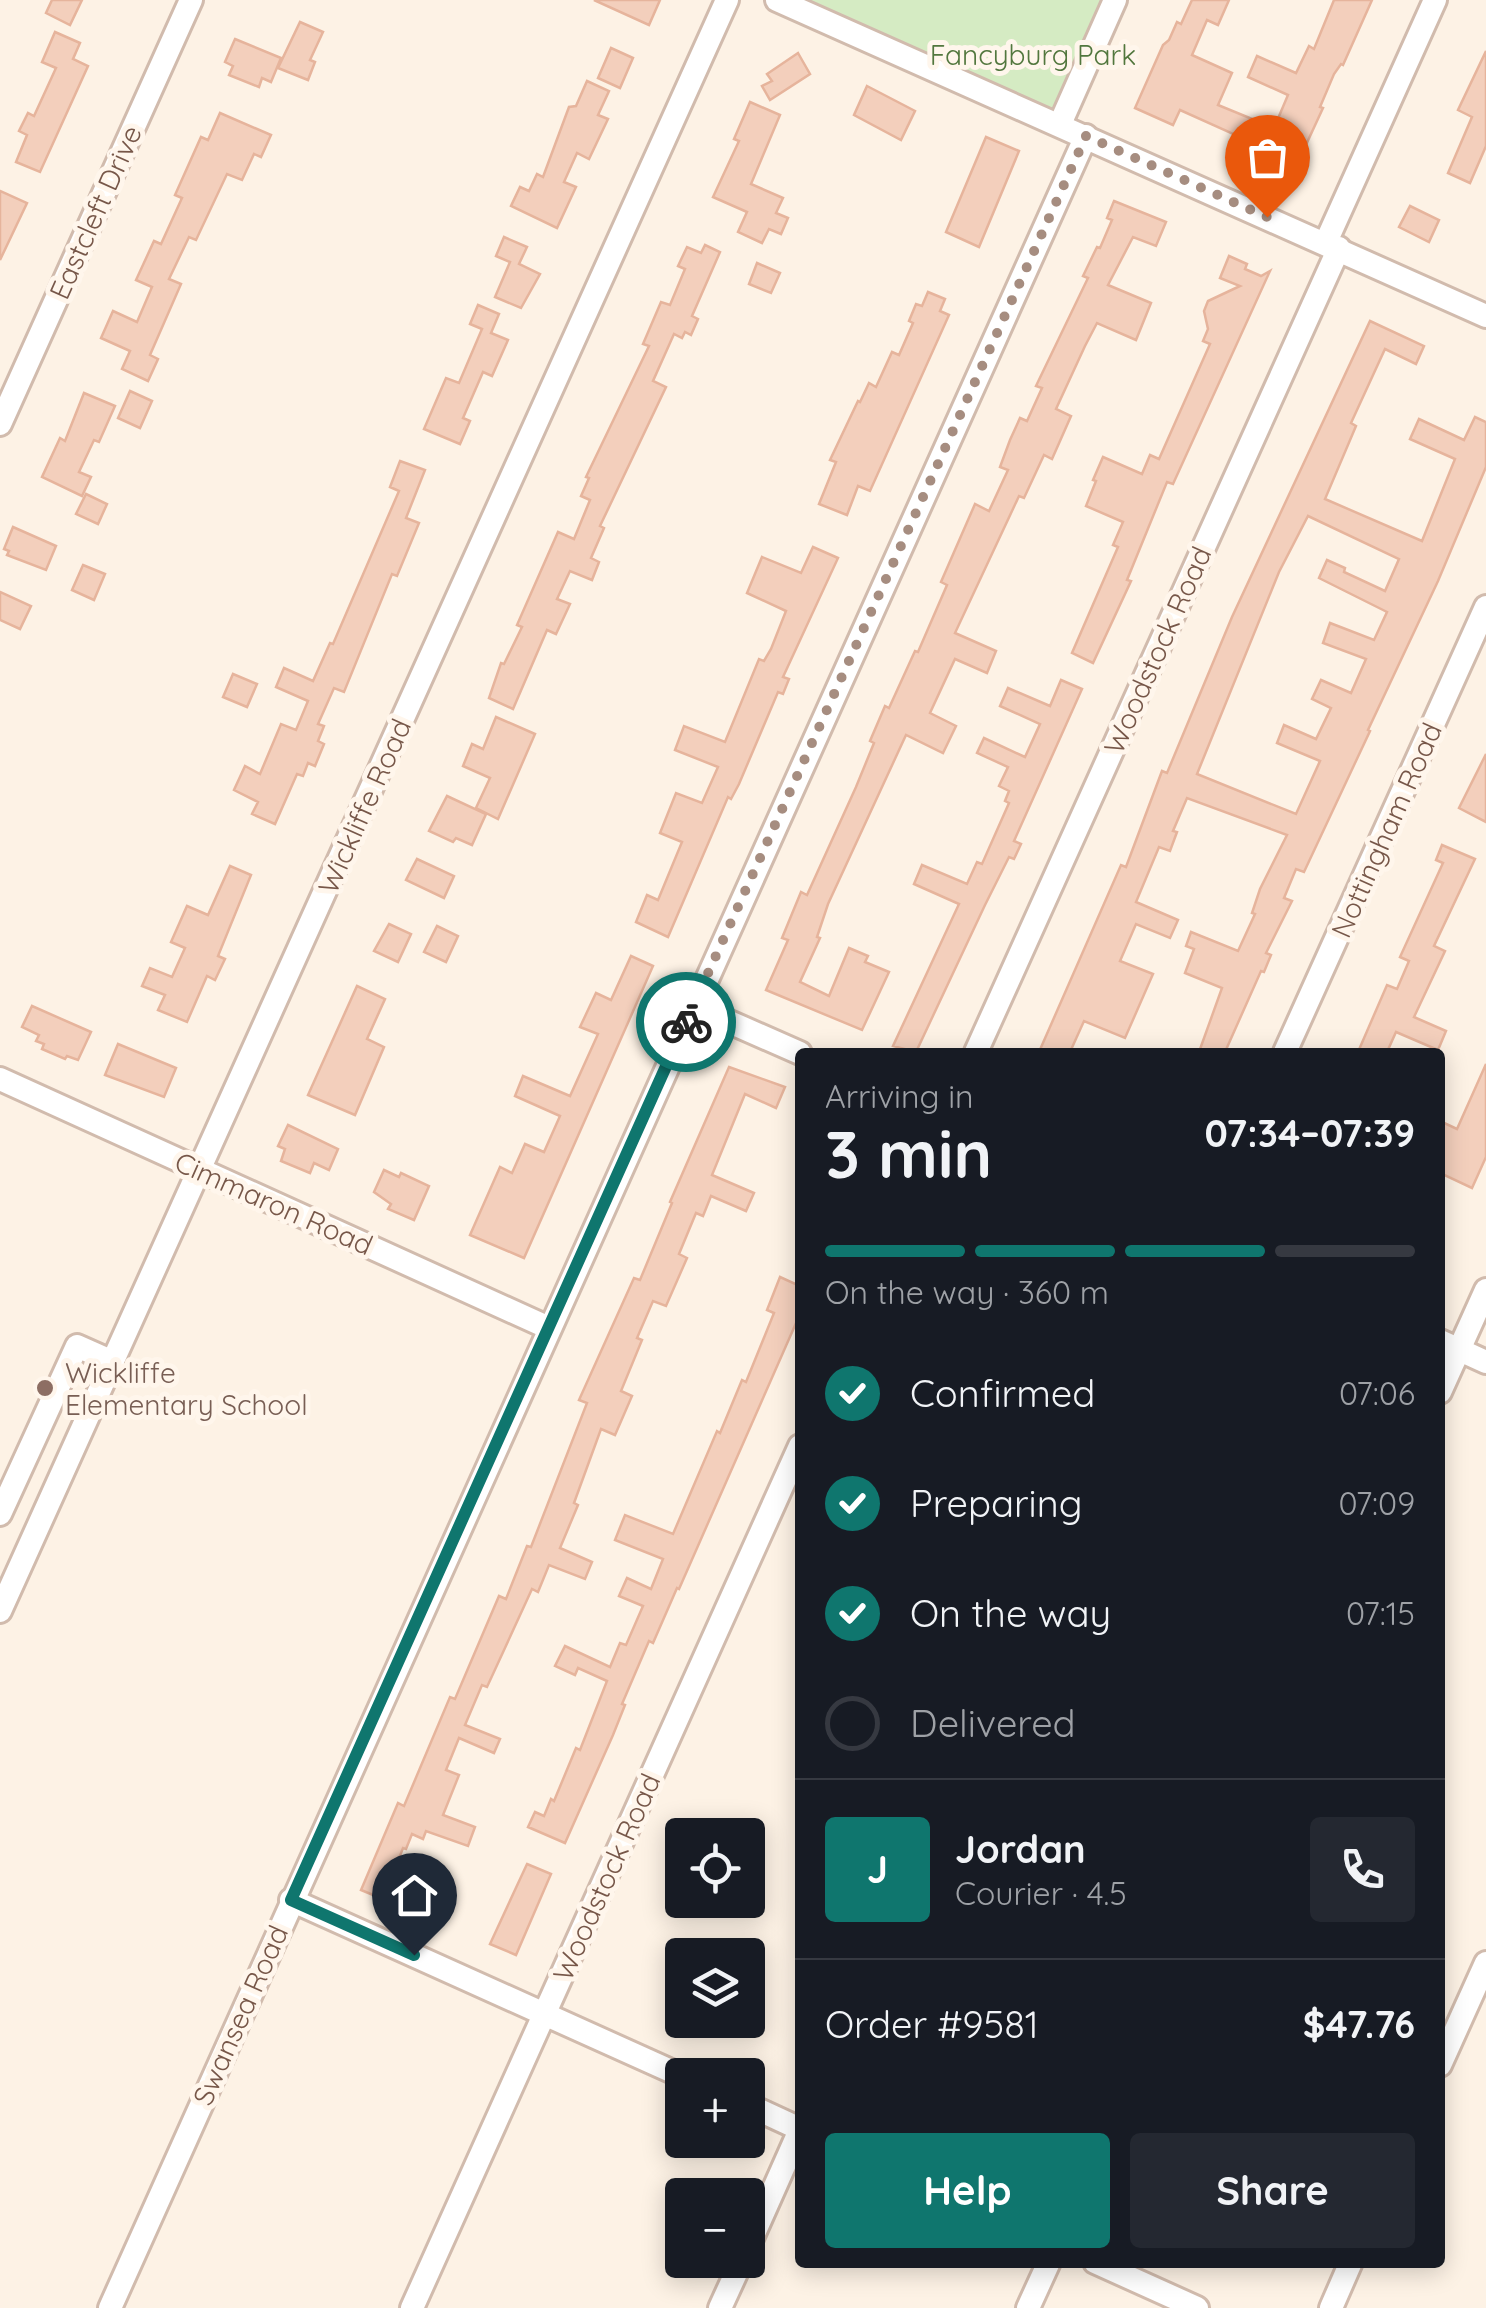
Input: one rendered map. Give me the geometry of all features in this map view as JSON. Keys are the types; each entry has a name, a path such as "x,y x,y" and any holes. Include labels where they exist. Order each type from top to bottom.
{"street":[{"name":"Eastcleft Drive","path":"0,424 191,0"},
{"name":"Wickliffe Road","path":"0,1611 727,0"},
{"path":"1060,124 1115,0"},
{"name":"Woodstock Road","path":"978,1048 1332,245 1435,0"},
{"path":"785,2 1486,316"},
{"name":"Swansea Road","path":"110,2308 1086,136"},
{"name":"Nottingham Road","path":"1287,1048 1486,607"},
{"path":"693,1006 795,1051"},
{"name":"Cimmaron Road","path":"0,1079 549,1328"},
{"path":"1486,1290 1450,1346 1486,1362"},
{"path":"36,1532 0,1515 77,1346 113,1362"},
{"name":"Woodstock Road","path":"412,2308 795,1457"},
{"path":"291,1900 665,2068"},
{"path":"1445,2055 1486,1963"},
{"path":"765,2113 795,2128"},
{"path":"765,2209 795,2141"},
{"path":"1028,2308 1045,2268"},
{"path":"1109,2268 1197,2308"},
{"path":"1331,2308 1349,2268"},
{"path":"720,2308 734,2278"}],"green space":[{"name":"Fancyburg Park","path":"777,0 1115,0 1060,124"}],"building":[{"path":"52,0 82,0 70,25 46,13"},
{"path":"594,0 660,0 649,25"},
{"path":"1192,0 1229,0 1218,25 1207,20 1192,55 1232,73 1218,105 1274,128 1288,95 1248,77 1257,56 1296,73 1309,46 1314,49 1334,0 1372,0 1343,65 1334,74 1292,175 1232,149 1238,136 1180,110 1173,125 1135,108 1163,45 1177,22 1181,24"},
{"path":"300,22 323,32 310,60 315,62 308,80 278,68"},
{"path":"55,32 80,43 73,59 88,66 40,172 16,162 27,135 19,131 28,113 34,116 56,68 42,62"},
{"path":"235,39 281,58 271,82 262,78 259,87 229,75 233,66 225,62"},
{"path":"611,48 633,58 620,88 598,78"},
{"path":"1486,51 1486,146 1470,183 1448,173 1472,117 1458,110"},
{"path":"798,53 810,74 770,100 762,86 772,81 767,74"},
{"path":"587,81 609,91 598,115 608,119 589,159 577,153 564,182 576,187 557,228 511,206 520,187 529,191 537,174 543,177 569,107 576,106"},
{"path":"867,86 915,111 901,140 854,115"},
{"path":"750,102 780,115 751,184 783,198 776,213 788,218 781,234 769,229 762,243 738,232 747,212 713,197 739,141 734,139"},
{"path":"220,113 271,135 261,157 254,154 242,180 227,174 196,240 189,237 169,279 181,284 150,355 158,359 148,381 122,369 130,351 101,338 113,311 137,322 152,287 136,280 154,241 161,244 182,198 175,195 201,137 208,140"},
{"path":"986,137 1019,151 979,247 946,232"},
{"path":"0,191 27,203 0,260"},
{"path":"1114,201 1166,222 1156,246 1133,237 1108,285 1151,303 1136,340 1097,323 1085,346 1056,409 1071,416 1052,459 1044,455 1024,498 1019,496 955,633 996,651 987,673 955,659 930,713 956,726 943,753 906,735 828,904 817,937 820,938 800,982 829,996 849,948 868,956 865,962 889,972 862,1030 766,990 788,940 782,938 801,892 807,895 856,787 885,706 889,708 915,651 918,652 947,585 941,582 975,504 989,511 1008,470 1000,467 1010,440 1020,418 1027,421 1042,388 1036,386 1088,278 1083,276 1112,220 1107,218"},
{"path":"1410,206 1439,220 1429,242 1399,227"},
{"path":"504,237 527,247 519,264 540,274 521,308 495,297 510,262 496,256"},
{"path":"705,245 720,252 692,316 698,319 691,335 685,332 682,338 674,334 653,381 666,387 600,526 604,528 591,558 599,562 592,580 570,571 557,599 570,604 556,634 547,630 513,709 489,698 501,663 504,664 522,627 517,625 558,532 574,539 590,500 581,496 589,478 586,477 649,346 643,344 661,302 670,305 685,269 678,266 687,247 701,253"},
{"path":"1229,256 1261,276 1270,271 1173,484 1167,482 1127,580 1131,581 1093,663 1072,653 1118,547 1113,545 1123,522 1086,506 1096,481 1093,480 1103,457 1142,474 1150,455 1159,459 1210,344 1203,341 1208,329 1204,311 1208,301 1240,286 1220,278"},
{"path":"757,263 780,273 771,293 749,284"},
{"path":"928,292 945,299 940,311 949,315 870,491 858,486 847,515 819,504 836,462 830,460 858,401 869,383 876,387 892,352 899,355 913,323 909,321 916,304 922,306"},
{"path":"478,305 499,314 491,333 508,340 492,376 483,372 463,418 470,421 460,444 424,429 446,378 459,383 482,329 470,324"},
{"path":"1370,321 1424,346 1416,364 1385,349 1351,423 1356,426 1325,499 1422,541 1455,459 1410,439 1419,419 1464,440 1475,417 1486,422 1486,467 1304,872 1296,869 1284,898 1292,901 1266,953 1271,955 1264,972 1261,971 1227,1048 1200,1048 1222,988 1185,973 1194,949 1186,946 1191,932 1238,951 1255,914 1252,913 1260,889 1287,835 1187,798 1173,831 1177,832 1170,851 1159,847 1136,902 1178,920 1170,938 1136,924 1120,961 1153,974 1125,1038 1084,1021 1072,1048 1041,1048 1121,865 1126,867 1162,771 1167,773 1232,617","holes":["1308,516 1399,559 1385,591 1327,560 1319,578 1387,612 1374,640 1330,623 1323,643 1366,659 1351,693 1321,680 1312,699 1331,708 1316,739 1284,725 1277,743 1320,761 1296,814 1197,774 1279,572"]},
{"path":"130,391 152,401 140,428 118,418"},
{"path":"84,393 115,406 99,442 94,440 79,472 91,477 82,496 42,477 60,438 65,441"},
{"path":"400,461 425,470 406,518 419,523 397,576 392,574 344,692 334,688 318,724 324,726 318,741 324,744 315,766 308,763 303,776 297,774 275,824 252,814 258,802 234,790 245,766 260,774 281,724 296,730 308,701 276,687 284,668 313,681 399,491 390,487"},
{"path":"86,494 107,504 98,524 76,514"},
{"path":"13,527 56,546 46,570 7,555 9,551 4,549"},
{"path":"813,547 838,558 783,677 789,679 783,694 778,692 739,784 731,799 728,797 668,937 636,922 647,895 658,900 682,842 660,833 676,793 702,803 718,767 675,750 684,726 725,742 759,659 764,661 771,649 786,611 747,593 762,557 801,573"},
{"path":"83,565 105,574 94,600 72,590"},
{"path":"0,592 31,606 20,629 0,620"},
{"path":"233,674 257,684 247,707 223,697"},
{"path":"1061,680 1082,689 1014,841 1021,844 1014,859 1009,857 918,1048 893,1046 959,904 914,884 922,865 967,884 977,862 982,864 1009,803 1005,801 1009,791 999,786 1008,767 977,753 984,738 1025,757 1040,724 1000,706 1008,688 1050,706"},
{"path":"496,717 535,734 498,819 476,808 490,778 463,766 472,744 483,749"},
{"path":"1486,754 1486,822 1459,808"},
{"path":"447,796 486,814 472,845 456,838 453,842 429,831"},
{"path":"1442,845 1475,859 1434,946 1445,951 1414,1017 1446,1031 1439,1048 1396,1032 1389,1048 1360,1048 1387,985 1397,989 1409,961 1400,957 1443,863 1436,860"},
{"path":"417,859 454,876 444,898 406,880"},
{"path":"230,866 251,875 218,956 225,959 215,980 207,976 187,1022 158,1010 165,995 142,986 150,968 172,977 185,948 171,942 187,906 208,915"},
{"path":"389,924 411,934 398,962 374,951"},
{"path":"437,926 458,936 446,962 424,952"},
{"path":"631,956 653,966 524,1258 470,1235 500,1167 512,1173 525,1144 544,1152 560,1116 515,1096 523,1076 570,1096 598,1034 580,1027 596,993 611,1000"},
{"path":"357,986 385,999 367,1039 384,1047 355,1115 308,1095"},
{"path":"32,1006 91,1032 78,1060 42,1049 44,1044 36,1041 39,1035 22,1027"},
{"path":"118,1044 176,1068 164,1097 105,1075"},
{"path":"1486,1064 1486,1157 1472,1188 1445,1175 1445,1123 1457,1129"},
{"path":"729,1067 785,1087 776,1108 745,1094 712,1175 754,1193 746,1211 711,1196 703,1216 696,1213 679,1254 687,1258 666,1306 653,1301 637,1338 642,1340 621,1391 632,1396 615,1435 601,1429 574,1503 578,1505 560,1548 592,1562 585,1579 549,1565 538,1592 532,1589 487,1687 482,1685 465,1725 500,1739 494,1753 459,1738 446,1770 459,1775 443,1815 475,1827 468,1846 426,1831 423,1839 412,1834 383,1899 361,1890 398,1803 404,1806 450,1697 455,1699 499,1596 506,1599 527,1546 531,1547 587,1403 579,1400 634,1278 640,1280"},
{"path":"288,1125 338,1149 329,1170 314,1163 310,1173 281,1161 285,1149 278,1146"},
{"path":"384,1170 429,1186 414,1220 388,1209 391,1204 374,1192"},
{"path":"780,1277 795,1284 795,1325 679,1589 653,1643 649,1641 565,1843 528,1827 535,1812 544,1816 551,1799 554,1801 576,1748 580,1750 607,1681 578,1668 575,1675 555,1666 565,1646 610,1667 620,1643 626,1645 643,1606 619,1596 627,1578 651,1589 663,1559 615,1540 625,1515 673,1534 717,1431 720,1433 742,1380 746,1382 774,1313 767,1310"},
{"path":"527,1864 551,1874 516,1955 490,1944"}],"way so far":[{"path":"686,1022 1086,136 1267,217"}],"place":[{"name":"Wickliffe Elementary School","path":"45,1388"}],"route":[{"path":"414,1955 291,1900 686,1022"}]}
